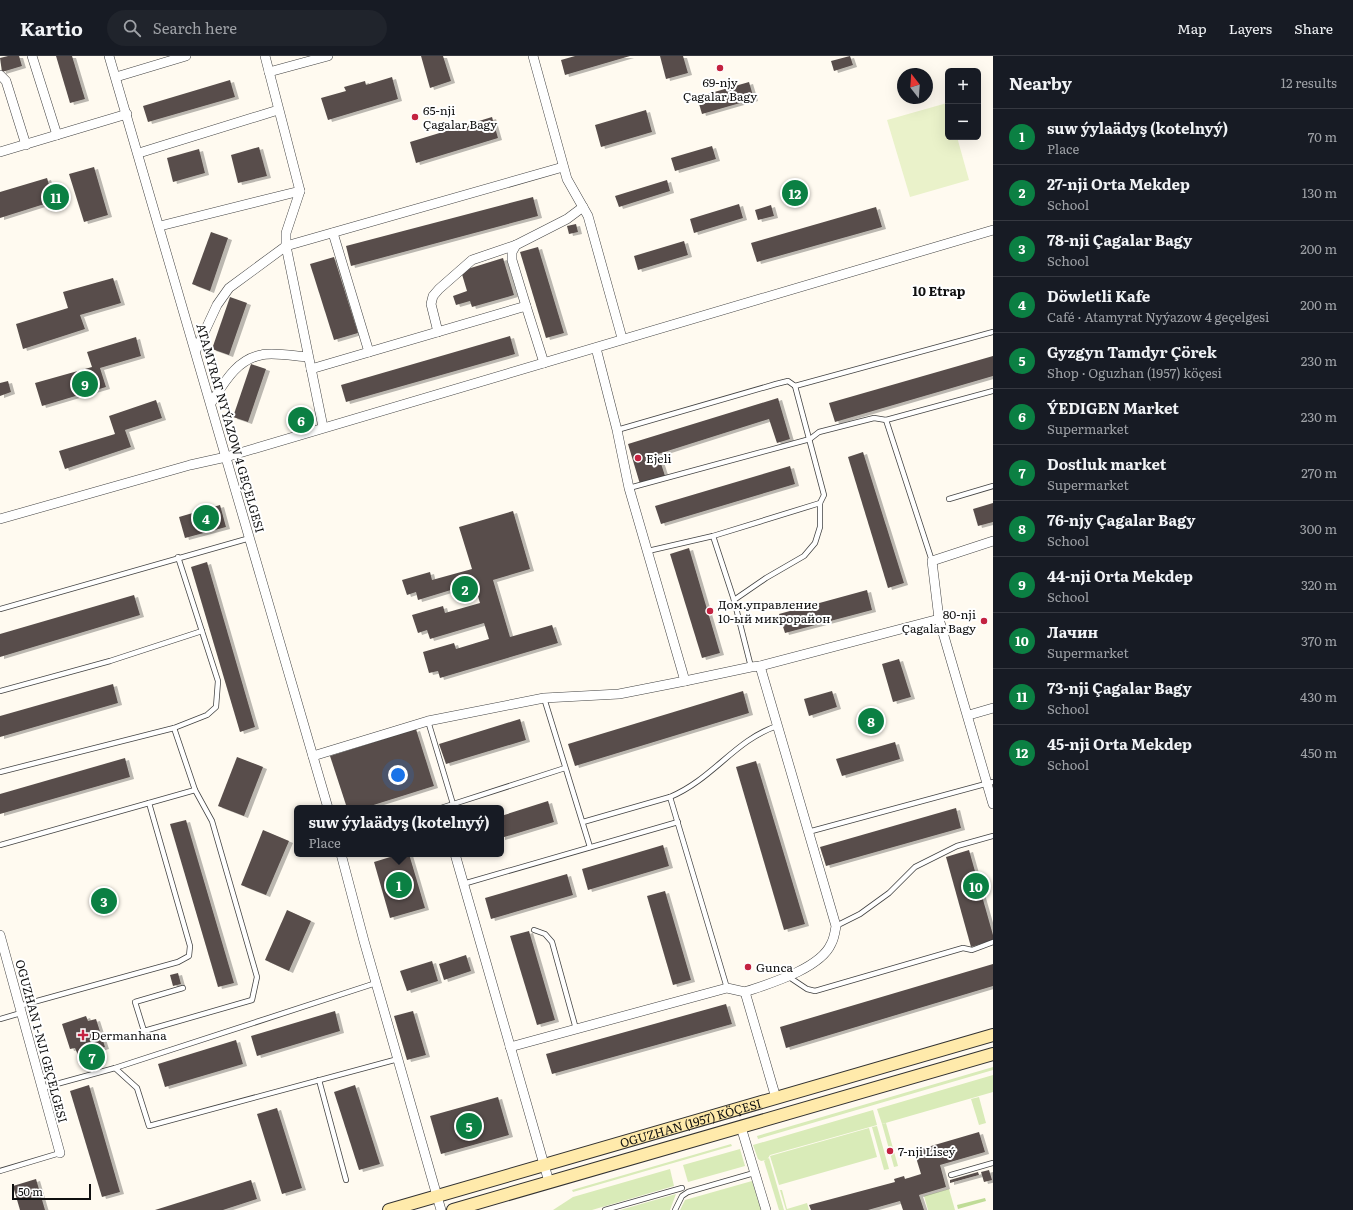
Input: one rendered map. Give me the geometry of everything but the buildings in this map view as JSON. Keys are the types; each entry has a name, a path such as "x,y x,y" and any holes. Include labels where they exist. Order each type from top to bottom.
{"main road":[{"name":"OGUZHAN (1957) KÖÇESI","path":"389,1210 993,1035"},
{"name":"OGUZHAN (1957) KÖÇESI","path":"453,1210 993,1054"}],"street":[{"path":"32,56 57,135"},
{"name":"ATAMYRAT NYÝAZOW 4 GEÇELGESI","path":"109,56 160,226 327,805"},
{"path":"116,77 186,56"},
{"path":"265,56 300,190 286,233 286,246 307,357 311,369 323,427"},
{"path":"270,72 328,56"},
{"path":"533,56 563,167 567,179 588,216 622,338"},
{"path":"0,75 6,81 26,145"},
{"path":"138,153 278,110"},
{"path":"0,152 127,114"},
{"path":"196,350 217,305 229,288 286,246 563,167"},
{"path":"160,226 300,190"},
{"path":"438,332 431,304 433,296 472,260 516,245 567,219 583,207"},
{"path":"0,519 190,465 226,457 323,427 596,348 622,338 993,230"},
{"path":"333,233 369,352"},
{"path":"516,245 512,252 512,260 544,363"},
{"path":"311,369 526,306"},
{"path":"596,348 617,430 629,488 685,681"},
{"path":"211,403 231,373 245,360 262,354 307,357"},
{"path":"993,541 932,561 940,618 990,783 993,804"},
{"path":"313,756 428,721 544,698 619,694 685,681 756,666 940,618"},
{"path":"510,1047 727,988 745,992 789,977 819,958 831,945 836,926 777,726 756,666"},
{"path":"969,715 993,708"},
{"path":"342,857 441,1210"},
{"path":"456,857 549,1182"},
{"name":"OGUZHAN 1-NJI GEÇELGESI","path":"0,935 60,1153"},
{"path":"745,992 776,1098"},
{"path":"741,1127 766,1210"}],"lane":[{"path":"795,386 993,332"},
{"path":"617,430 788,381 795,386 824,495 820,503 820,528 815,543 804,556 766,578 734,600"},
{"path":"629,488 810,439 819,432 874,418 886,420 993,391"},
{"path":"886,420 932,561"},
{"path":"949,499 993,486"},
{"path":"648,551 713,536 820,503"},
{"path":"713,536 756,666"},
{"path":"0,609 178,557 250,538"},
{"path":"0,772 174,728 207,715 216,707 218,681 178,557"},
{"path":"0,692 110,661 202,631"},
{"path":"544,698 590,847"},
{"path":"428,721 453,804"},
{"path":"582,822 670,797 696,784 752,737 777,726"},
{"path":"174,728 195,790 212,821 257,977 252,1000 144,1031 135,1002 183,988"},
{"path":"450,805 566,768"},
{"path":"808,832 990,783"},
{"path":"0,845 195,790"},
{"path":"670,797 727,988"},
{"path":"0,1019 20,1009 178,962 189,956 190,946 149,803"},
{"path":"463,884 678,822"},
{"path":"836,926 860,914 888,893 915,867 957,846 993,836"},
{"path":"534,930 545,934 552,942 576,1029"},
{"path":"789,977 806,989 816,991 963,948 972,950 993,942"},
{"path":"42,1088 114,1068 376,983"},
{"path":"114,1068 137,1088 149,1126 398,1059"},
{"path":"319,1080 346,1180"},
{"path":"0,1171 60,1153"},
{"path":"951,1175 993,1163"},
{"path":"675,1210 682,1196 688,1192 754,1173"},
{"path":"605,1210 682,1188"}],"green space":[{"path":"945,104 945,140 958,140 969,180 910,197 887,120"},
{"path":"993,1067 993,1070 758,1139 757,1136"},
{"path":"993,1075 993,1092 882,1124 877,1109"},
{"path":"979,1097 986,1123 979,1125 971,1099"},
{"path":"873,1110 877,1125 770,1155 767,1160 761,1161 758,1159 753,1145"},
{"path":"886,1123 898,1166 894,1167 882,1124"},
{"path":"877,1126 889,1169 884,1170 872,1127"},
{"path":"869,1128 877,1157 779,1185 770,1156"},
{"path":"731,1144 732,1146 573,1192 572,1190"},
{"path":"740,1149 745,1166 688,1182 683,1165"},
{"path":"769,1158 784,1210 779,1210 764,1161"},
{"path":"670,1169 674,1186 592,1210 553,1210 573,1197"},
{"path":"752,1181 761,1210 680,1210 685,1200"},
{"path":"949,1189 955,1210 928,1210 924,1196"},
{"path":"780,1190 782,1190 787,1209 807,1203 809,1210 786,1210"},
{"path":"676,1194 670,1210 620,1210"},
{"path":"985,1198 986,1201 958,1209 957,1205"}],"place":[{"name":"69-njy Çagalar Bagy","path":"720,68"},
{"name":"65-nji Çagalar Bagy","path":"415,117"},
{"name":"45-nji Orta Mekdep","path":"795,193"},
{"name":"73-nji Çagalar Bagy","path":"56,197"},
{"name":"44-nji Orta Mekdep","path":"85,384"},
{"name":"ÝEDIGEN Market","path":"301,420"},
{"name":"Ejeli","path":"638,458"},
{"name":"Döwletli Kafe","path":"206,518"},
{"name":"27-nji Orta Mekdep","path":"465,589"},
{"name":"Дом.управление 10-ый микрорайон","path":"710,611"},
{"name":"80-nji Çagalar Bagy","path":"984,621"},
{"name":"76-njy Çagalar Bagy","path":"871,721"},
{"name":"suw ýylaädyş (kotelnyý)","path":"399,885"},
{"name":"Лачин","path":"976,886"},
{"name":"78-nji Çagalar Bagy","path":"104,901"},
{"name":"Gunca","path":"748,967"},
{"name":"Dermanhana","path":"83,1035"},
{"name":"Dostluk market","path":"92,1057"},
{"name":"Gyzgyn Tamdyr Çörek","path":"469,1126"},
{"name":"7-nji Liseý","path":"890,1151"}],"district":[{"name":"10 Etrap","path":"939,290"}]}
